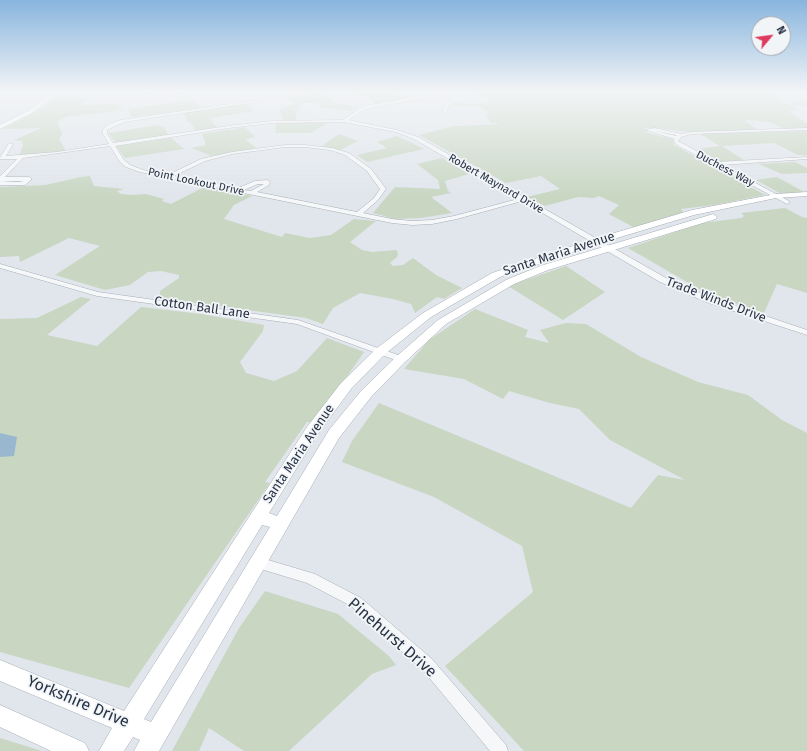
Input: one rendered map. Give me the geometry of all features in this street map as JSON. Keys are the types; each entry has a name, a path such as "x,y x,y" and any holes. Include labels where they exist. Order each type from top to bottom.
{"street":[{"name":"Point Lookout Drive","path":"108,127 105,129 105,134 122,161 128,166 357,215 412,223 432,222 455,218 523,199"},
{"name":"Robert Maynard Drive","path":"2,158 22,157 112,145 228,127"},
{"name":"Robert Maynard Drive","path":"376,127 397,131 416,138 603,245"},
{"path":"677,138 648,130 654,129 682,135"},
{"name":"Duchess Way","path":"782,199 679,144 676,141 677,138 691,133 807,129"},
{"path":"2,158 11,144"},
{"path":"169,176 203,160 232,153 285,146 305,146 330,149 347,154 369,170 382,189 376,199 357,215"},
{"path":"0,179 22,157"},
{"path":"717,164 807,158"},
{"path":"0,179 29,179 22,184 0,183"},
{"path":"239,190 257,182 267,182 267,184 252,193"},
{"name":"Santa Maria Avenue","path":"111,751 312,431 346,386 381,351 427,314 496,275 603,245 745,210 782,199 807,194"},
{"name":"Santa Maria Avenue","path":"782,199 807,200"},
{"name":"Santa Maria Avenue","path":"151,743 334,434 366,394 401,359 442,322 510,282 603,245"},
{"name":"Trade Winds Drive","path":"603,245 664,280 709,300 807,333"},
{"name":"Cotton Ball Lane","path":"0,266 97,294 298,322 401,359"},
{"path":"427,314 442,322"},
{"path":"312,431 334,434"},
{"path":"258,516 280,524"},
{"name":"Pinehurst Drive","path":"258,563 310,578 356,602 427,664 500,751"},
{"name":"Yorkshire Drive","path":"0,670 128,724 151,743"},
{"path":"0,716 77,751"}],"green space":[{"path":"7,127 60,127 63,134 59,138 66,151 19,156 23,145 22,141 14,140 41,128 3,129"},
{"path":"145,127 164,127 168,135 117,144 108,133"},
{"path":"193,127 217,128 196,131"},
{"path":"245,127 255,137 245,139 256,148 212,156 191,148 206,145 202,134"},
{"path":"276,127 321,127 310,133 275,133"},
{"path":"450,127 754,127 758,130 688,132 644,128 648,133 673,139 674,145 765,195 714,205 681,209 684,213 635,228 609,214 619,205 599,196 594,198 578,197 545,206 527,197 560,189 541,176 506,183 419,135"},
{"path":"781,127 807,127 807,128 785,129"},
{"path":"807,131 807,155 798,155 774,143 722,146 744,160 720,162 697,149 720,146 700,134"},
{"path":"339,134 358,141 340,150 322,146"},
{"path":"396,136 424,149 367,162 357,155 387,148 377,142"},
{"path":"171,138 184,149 125,158 116,146"},
{"path":"442,158 469,174 445,181 448,191 451,193 431,197 452,213 421,218 395,219 373,213 395,187 440,189 438,180 417,164"},
{"path":"795,162 807,168 807,173 782,174 758,164"},
{"path":"90,176 94,186 124,189 117,191 121,194 146,194 164,199 162,201 171,204 206,186 252,196 234,205 224,219 282,237 285,233 310,238 331,235 354,219 376,221 350,242 362,250 372,252 397,250 398,256 390,263 393,266 403,265 413,258 436,275 462,288 444,299 437,297 415,313 411,304 360,293 333,308 323,324 306,318 160,298 160,291 179,278 179,275 161,271 148,272 130,285 105,290 55,275 100,246 69,238 20,262 19,256 0,257 0,187 45,185"},
{"path":"777,177 806,193 783,195 756,180"},
{"path":"785,208 807,218 807,293 777,284 764,313 713,297 628,248 702,223 742,218 744,216 741,213"},
{"path":"566,266 605,292 563,320 508,286"},
{"path":"81,297 91,299 47,335 97,346 141,307 201,314 264,325 263,331 240,362 246,373 274,381 297,371 327,338 364,352 315,423 307,422 265,482 270,483 129,688 0,652 0,319 37,318"},
{"path":"475,309 528,330 525,337 549,343 540,330 566,323 586,324 641,357 698,382 748,395 782,420 807,433 807,751 524,751 445,666 533,592 522,546 434,497 342,462 352,441 379,403 631,508 658,475 685,480 610,440 579,409 550,403 509,391 503,399 464,379 404,369 429,340"},
{"path":"265,591 338,614 389,656 396,665 372,674 289,751 244,751 209,728 199,751 172,751 239,628"},
{"path":"0,738 42,751 0,751"}],"water":[{"path":"0,433 17,437 14,456 0,457"}]}
